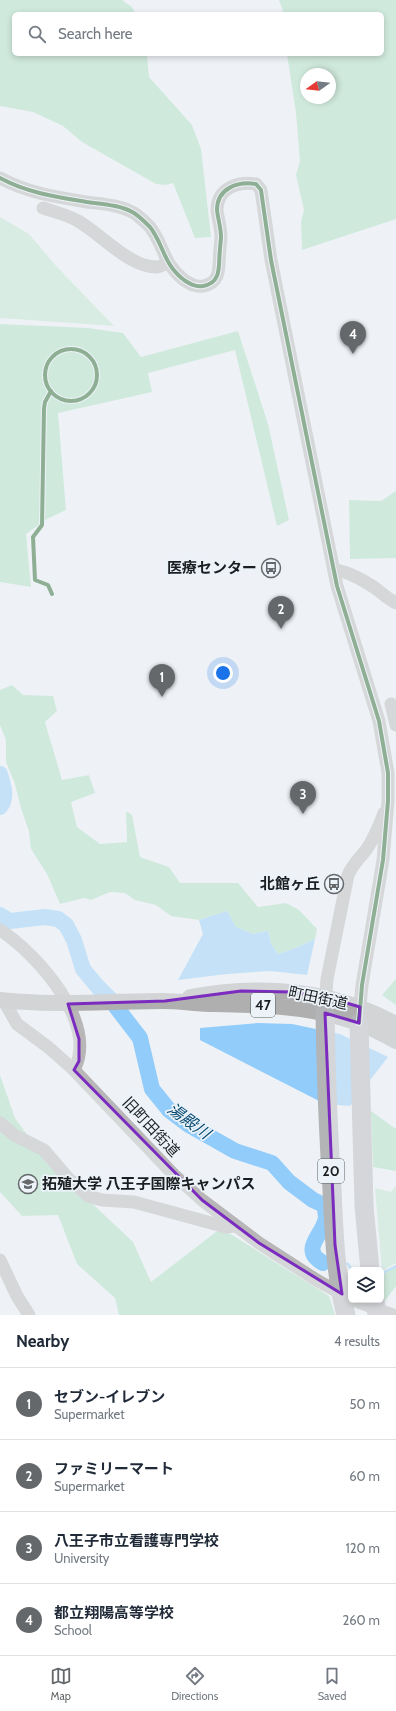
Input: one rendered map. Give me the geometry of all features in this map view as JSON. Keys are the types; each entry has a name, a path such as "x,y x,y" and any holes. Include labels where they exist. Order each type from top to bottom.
{"highway":[{"name":"20","path":"326,1012 328,1122 335,1245 339,1281 346,1315"},
{"name":"20","path":"359,1023 364,1206 370,1267"},
{"path":"375,1303 377,1315"}],"main road":[{"name":"47","path":"2,1000 68,1004"},
{"name":"町田街道","path":"68,1004 165,1001 213,1004 273,1005 326,1012 359,1023 396,1041"},
{"name":"町田街道","path":"359,1023 396,1024"}],"street":[{"path":"0,178 26,190 118,207 132,212 150,228 167,263 176,274 187,283 196,287 205,286 214,281 220,267 219,250 221,238 217,210 221,195 225,190 241,183 256,184 261,190 271,260 334,570 342,604 379,721 388,773 388,801 383,860 359,1023"},
{"path":"56,213 58,197"},
{"path":"40,211 56,213 77,220 138,263 155,267 167,263"},
{"path":"334,570 349,574 375,588 391,601 396,603"},
{"path":"392,704 396,725"},
{"path":"326,1012 328,979 348,875 353,864 366,851 374,838 388,801"},
{"path":"0,930 21,946 38,962 53,981 75,1017 79,1039 79,1061 74,1070"},
{"name":"旧町田街道","path":"2,1000 17,1024 48,1047 74,1070 174,1175 202,1200 235,1226 318,1281 348,1298"},
{"path":"0,1123 14,1135 44,1150 67,1177 88,1196 102,1200 134,1202 226,1227 235,1226"},
{"path":"0,1260 29,1315"},
{"name":"旧町田街道","path":"360,1303 393,1315"}],"highlighted area":[{"path":"241,991 291,992 326,997 360,1007 359,1023 325,1013 335,1245 342,1294 259,1243 202,1200 74,1070 79,1061 79,1039 68,1004 165,1001"}],"green space":[{"path":"0,0 122,0 132,7 135,12 12,12 12,56 147,56 149,77 192,125 201,149 211,237 195,238 173,183 166,185 156,184 82,142 63,126 33,112 0,106"},
{"path":"279,0 396,0 396,219 302,250 301,222 304,210 296,175 300,161 296,113 287,56 384,56 384,12 283,12"},
{"path":"0,217 29,234 57,267 114,326 0,318"},
{"path":"0,324 88,328 123,333 141,357 238,331 268,424 289,520 277,526 235,350 148,373 152,392 58,413 66,510 47,519 26,534 31,587 0,582"},
{"path":"396,491 396,558 350,559 349,500 381,501"},
{"path":"12,685 23,695 53,696 57,711 45,722 62,780 89,775 95,793 71,802 77,827 100,844 127,842 126,811 132,815 140,857 169,867 180,883 238,883 258,907 286,903 299,910 317,929 315,939 296,948 278,954 271,944 268,931 253,934 235,927 227,911 199,920 171,916 156,905 135,900 125,893 110,892 91,900 84,898 60,904 47,874 31,849 29,832 15,784 6,762 6,740 0,725 0,690"},
{"path":"396,979 396,1005 382,995"},
{"name":"拓殖大学 八王子国際キャンパス","path":"0,1075 15,1118 43,1157 133,1242 151,1282 221,1228 329,1296 335,1315 119,1315 115,1298 77,1264 58,1215 22,1216 0,1192"},
{"path":"371,1111 396,1129 396,1171 373,1167"},
{"path":"396,1186 396,1263 384,1270 384,1267 382,1267 375,1188 391,1192"},
{"path":"396,1266 396,1286 384,1302 384,1274"}],"water":[{"path":"227,911 236,927 253,934 268,931 271,944 278,954 296,948 315,939 307,975 270,971 227,974 178,980 203,934 199,920"},
{"path":"258,1023 292,1024 340,1034 388,1057 350,1106 325,1104 200,1040 200,1028"}],"waterway":[{"name":"湯殿川","path":"0,774 4,795 4,799 0,807"},
{"name":"湯殿川","path":"0,915 10,921 45,917 58,919 66,925 74,940 83,969 110,999 140,1038 152,1089 169,1110 189,1125 235,1151 272,1163 289,1182 313,1200 324,1205 326,1218 313,1247 313,1253 316,1258 323,1263"},
{"name":"湯殿川","path":"323,1263 331,1263"},
{"name":"湯殿川","path":"344,1263 348,1264 350,1267"},
{"name":"湯殿川","path":"384,1272 396,1266"}],"cycle path":[{"path":"0,178 42,194 105,204 129,210 150,227 172,268 177,274 188,283 195,286 209,284 217,277 221,237 217,210 218,202 221,196 230,188 242,184 256,184 261,190 271,260 337,586 379,721 388,773 388,801 383,860 362,985 359,1023"},
{"path":"71,349 81,351 89,357 95,365 97,375 95,385 89,393 81,399 71,401 61,399 53,393 47,385 45,375 47,365 53,357 61,351 71,349"},
{"path":"51,391 45,402 44,408 42,525 33,537 35,580 48,585 52,594"}],"place":[{"name":"都立翔陽高等学校","path":"353,354"},
{"name":"医療センター","path":"271,568"},
{"name":"ファミリーマート","path":"281,629"},
{"name":"セブン-イレブン","path":"162,697"},
{"name":"八王子市立看護専門学校","path":"303,814"},
{"name":"北館ヶ丘","path":"334,884"},
{"name":"拓殖大学 八王子国際キャンパス","path":"28,1184"}]}
